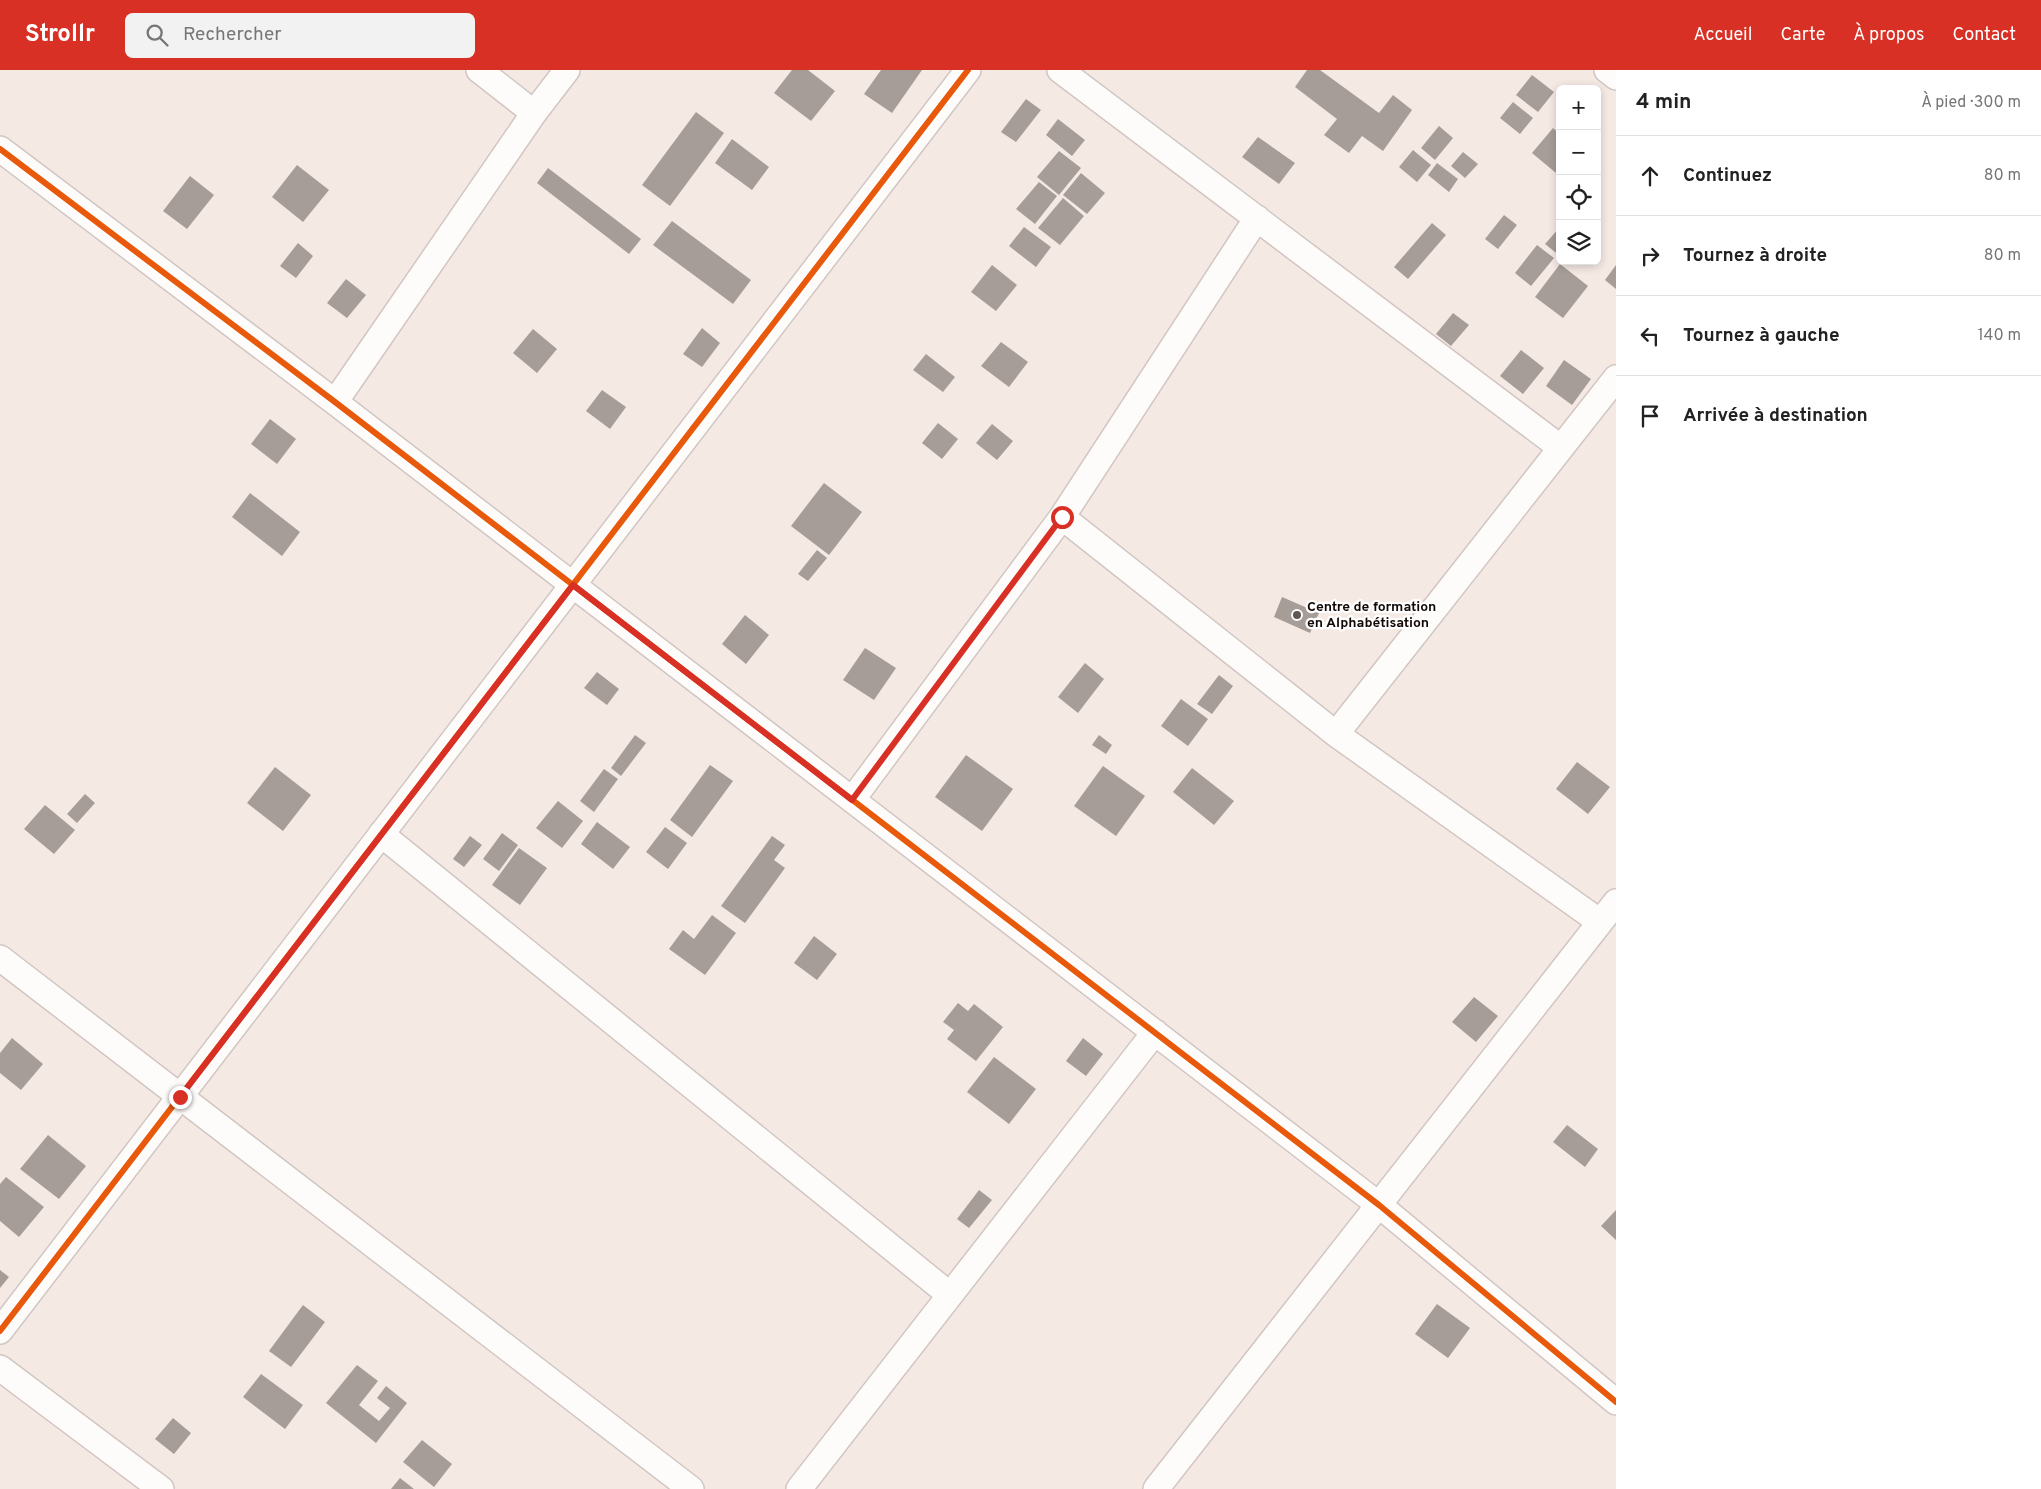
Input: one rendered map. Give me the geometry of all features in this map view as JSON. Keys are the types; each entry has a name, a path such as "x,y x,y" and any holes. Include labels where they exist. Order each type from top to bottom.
{"street":[{"path":"479,70 534,113"},
{"path":"335,402 534,113 567,70"},
{"path":"0,1331 968,70"},
{"path":"1060,70 1561,448"},
{"path":"1607,70 1616,76"},
{"path":"0,149 335,402 1379,1205 1616,1402"},
{"path":"852,800 1062,517 1257,218"},
{"path":"1336,734 1616,378"},
{"path":"1062,517 1336,734 1600,922"},
{"path":"381,834 950,1295"},
{"path":"1156,1489 1616,902"},
{"path":"0,958 690,1489"},
{"path":"800,1489 1155,1032"},
{"path":"0,1368 161,1489"}],"building":[{"path":"792,70 808,70 835,91 811,121 774,93"},
{"path":"881,70 922,70 892,113 864,94"},
{"path":"1307,70 1320,70 1379,113 1393,95 1412,110 1383,151 1362,136 1349,153 1324,135 1337,119 1295,87"},
{"path":"1532,75 1554,92 1538,112 1516,95"},
{"path":"1026,99 1041,110 1016,142 1001,132"},
{"path":"1513,102 1533,118 1520,134 1500,118"},
{"path":"696,112 724,133 670,206 642,185"},
{"path":"1058,119 1085,140 1072,156 1046,135"},
{"path":"1439,126 1453,138 1435,160 1421,148"},
{"path":"1553,128 1556,131 1556,173 1532,153"},
{"path":"1258,137 1295,163 1279,184 1242,157"},
{"path":"732,139 769,167 752,190 715,163"},
{"path":"1413,150 1431,165 1417,182 1399,167"},
{"path":"1059,151 1081,168 1059,195 1037,177"},
{"path":"1463,152 1478,164 1465,178 1451,166"},
{"path":"1437,163 1458,179 1449,192 1428,175"},
{"path":"297,165 329,190 303,222 272,197"},
{"path":"548,168 641,239 629,254 537,183"},
{"path":"1081,173 1105,193 1087,214 1063,195"},
{"path":"190,176 214,195 187,229 163,211"},
{"path":"1039,182 1057,196 1035,224 1016,209"},
{"path":"1063,198 1084,216 1060,245 1038,228"},
{"path":"1504,215 1517,225 1498,249 1485,239"},
{"path":"672,221 751,280 733,304 653,245"},
{"path":"1432,223 1446,235 1408,279 1394,267"},
{"path":"1024,227 1051,247 1036,267 1009,246"},
{"path":"1556,232 1556,253 1545,244"},
{"path":"298,243 313,256 296,278 280,266"},
{"path":"1537,245 1554,258 1531,286 1515,273"},
{"path":"992,265 1017,285 996,311 971,292"},
{"path":"1559,265 1588,286 1563,318 1535,297"},
{"path":"1616,265 1616,289 1605,280"},
{"path":"346,279 366,295 347,318 327,303"},
{"path":"1453,313 1469,325 1451,346 1436,334"},
{"path":"702,328 720,343 702,367 683,354"},
{"path":"533,329 557,349 537,373 513,353"},
{"path":"1001,342 1028,362 1009,387 981,366"},
{"path":"1521,350 1544,368 1523,394 1500,376"},
{"path":"926,354 955,377 943,392 913,370"},
{"path":"1564,360 1591,379 1572,405 1546,386"},
{"path":"602,390 626,407 610,429 586,411"},
{"path":"270,419 296,439 277,464 251,444"},
{"path":"938,423 958,439 942,459 922,443"},
{"path":"992,424 1013,441 997,460 976,443"},
{"path":"824,483 862,512 829,555 791,526"},
{"path":"250,493 300,532 282,556 232,517"},
{"path":"817,550 827,558 808,581 798,574"},
{"path":"1282,597 1319,613 1310,633 1274,617"},
{"path":"745,615 769,635 746,664 722,644"},
{"path":"865,648 896,668 874,700 843,680"},
{"path":"1085,663 1104,679 1078,713 1058,697"},
{"path":"597,672 619,689 607,705 584,688"},
{"path":"1219,675 1233,686 1212,714 1197,704"},
{"path":"1181,699 1208,719 1188,746 1161,726"},
{"path":"635,735 646,743 621,776 611,768"},
{"path":"1099,735 1112,745 1106,754 1092,745"},
{"path":"966,755 1013,789 982,831 935,797"},
{"path":"1577,762 1610,787 1588,814 1556,789"},
{"path":"710,765 733,781 692,837 670,820"},
{"path":"1103,766 1145,796 1116,836 1074,806"},
{"path":"275,767 311,795 283,831 247,803"},
{"path":"1192,768 1234,801 1214,825 1173,792"},
{"path":"604,769 618,779 594,812 580,801"},
{"path":"85,794 95,803 77,823 67,814"},
{"path":"558,801 583,821 562,848 536,828"},
{"path":"45,805 75,830 54,854 24,829"},
{"path":"597,822 630,847 613,869 581,844"},
{"path":"665,827 687,843 668,869 646,852"},
{"path":"502,833 518,845 499,871 483,859"},
{"path":"470,836 482,845 464,867 453,859"},
{"path":"772,836 785,845 774,860 785,868 745,923 721,906"},
{"path":"519,848 547,868 520,905 492,885"},
{"path":"712,915 736,933 705,975 669,949 683,930 694,939"},
{"path":"814,936 837,954 817,980 794,963"},
{"path":"1474,997 1498,1016 1476,1042 1452,1022"},
{"path":"958,1003 968,1011 974,1004 1003,1027 976,1061 947,1039 954,1030 943,1022"},
{"path":"12,1038 43,1064 21,1090 0,1073 0,1053"},
{"path":"1083,1038 1103,1054 1086,1076 1066,1061"},
{"path":"994,1057 1036,1089 1009,1124 967,1092"},
{"path":"1567,1125 1598,1149 1585,1167 1553,1142"},
{"path":"48,1135 86,1166 59,1199 20,1169"},
{"path":"6,1177 44,1207 19,1237 0,1221 0,1184"},
{"path":"979,1190 992,1200 969,1228 957,1219"},
{"path":"1616,1210 1616,1240 1601,1226"},
{"path":"0,1270 9,1277 0,1288"},
{"path":"1437,1304 1470,1328 1448,1358 1415,1334"},
{"path":"303,1305 325,1322 291,1367 269,1351"},
{"path":"357,1365 378,1381 359,1405 379,1421 390,1408 377,1398 386,1386 407,1403 376,1443 326,1403"},
{"path":"261,1374 303,1405 285,1429 243,1397"},
{"path":"173,1418 191,1433 174,1454 155,1439"},
{"path":"422,1440 452,1464 434,1487 403,1462"},
{"path":"400,1478 414,1489 391,1489"}],"cycle path":[{"path":"0,1331 968,70"},
{"path":"0,149 335,402 1379,1205 1616,1402"}],"place":[{"name":"Centre de formation en Alphabétisation","path":"1297,615"}],"route":[{"path":"180,1097 573,585 852,800 1062,517"}]}
